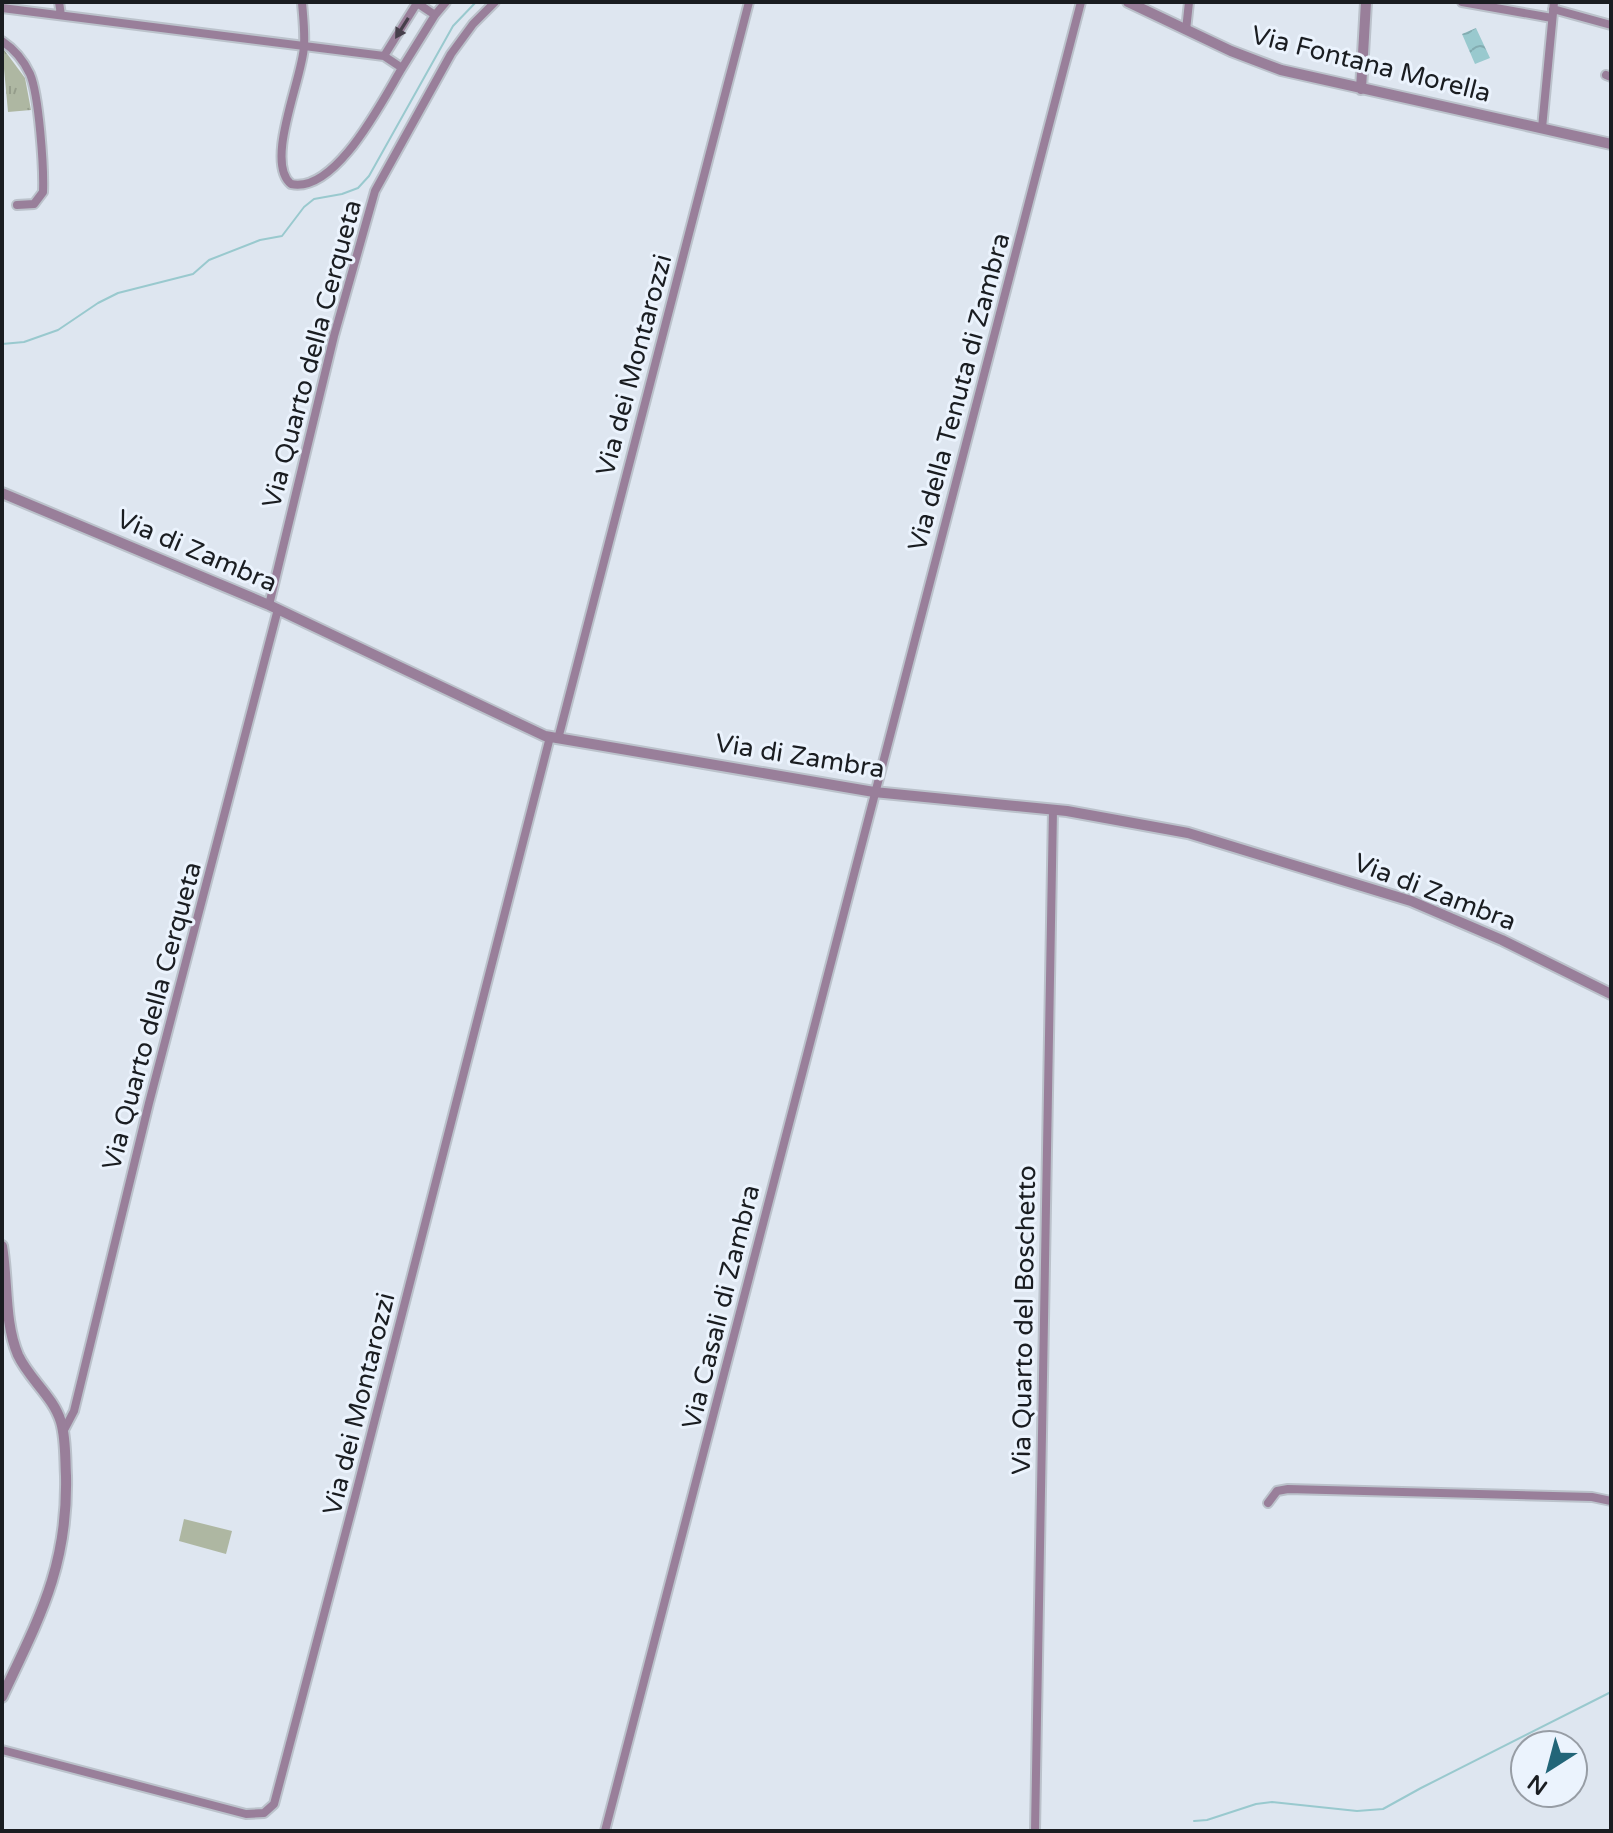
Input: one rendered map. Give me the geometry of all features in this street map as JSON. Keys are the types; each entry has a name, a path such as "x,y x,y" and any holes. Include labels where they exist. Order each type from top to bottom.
{"street":[{"path":"59,2 61,15"},
{"path":"302,2 304,47 281,154 284,177 294,185 320,177 344,157 446,2"},
{"name":"Via Quarto della Cerqueta","path":"63,1432 74,1411 274,607 337,323 375,191 451,54 473,24 495,2"},
{"name":"Via dei Montarozzi","path":"2,1750 246,1814 264,1813 274,1804 749,2"},
{"name":"Via della Tenuta di Zambra","path":"874,792 1081,2"},
{"name":"Via Fontana Morella","path":"1128,2 1274,68 1611,144"},
{"path":"1186,30 1189,2"},
{"path":"1361,89 1366,2"},
{"path":"1462,2 1553,10 1611,25"},
{"path":"384,56 417,3 435,15"},
{"path":"2,8 384,56 402,68"},
{"path":"1542,128 1553,10"},
{"path":"2,41 15,52 31,76 44,186 42,197 34,204 17,205"},
{"name":"Via di Zambra","path":"2,493 274,607 554,738 874,792 1053,809 1188,833 1386,892 1494,936 1611,994"},
{"name":"Via Casali di Zambra","path":"605,1831 874,792"},
{"name":"Via Quarto del Boschetto","path":"1035,1831 1053,809"},
{"path":"2,1246 16,1347 24,1364 54,1406 63,1432 66,1510 60,1560 43,1610 2,1697"},
{"path":"1268,1503 1277,1491 1288,1489 1592,1497 1611,1501"}],"green space":[{"path":"2,47 25,78 31,110 8,112"},
{"path":"184,1519 232,1531 226,1554 179,1541"}],"water":[{"path":"1476,28 1490,58 1475,64 1462,34"}],"waterway":[{"path":"2,344 24,342 58,330 118,293 193,274 209,260 260,240 282,236 314,199 358,188 369,176 453,26 476,2"},
{"path":"1194,1821 1272,1802 1357,1811 1383,1809 1611,1692"}]}
